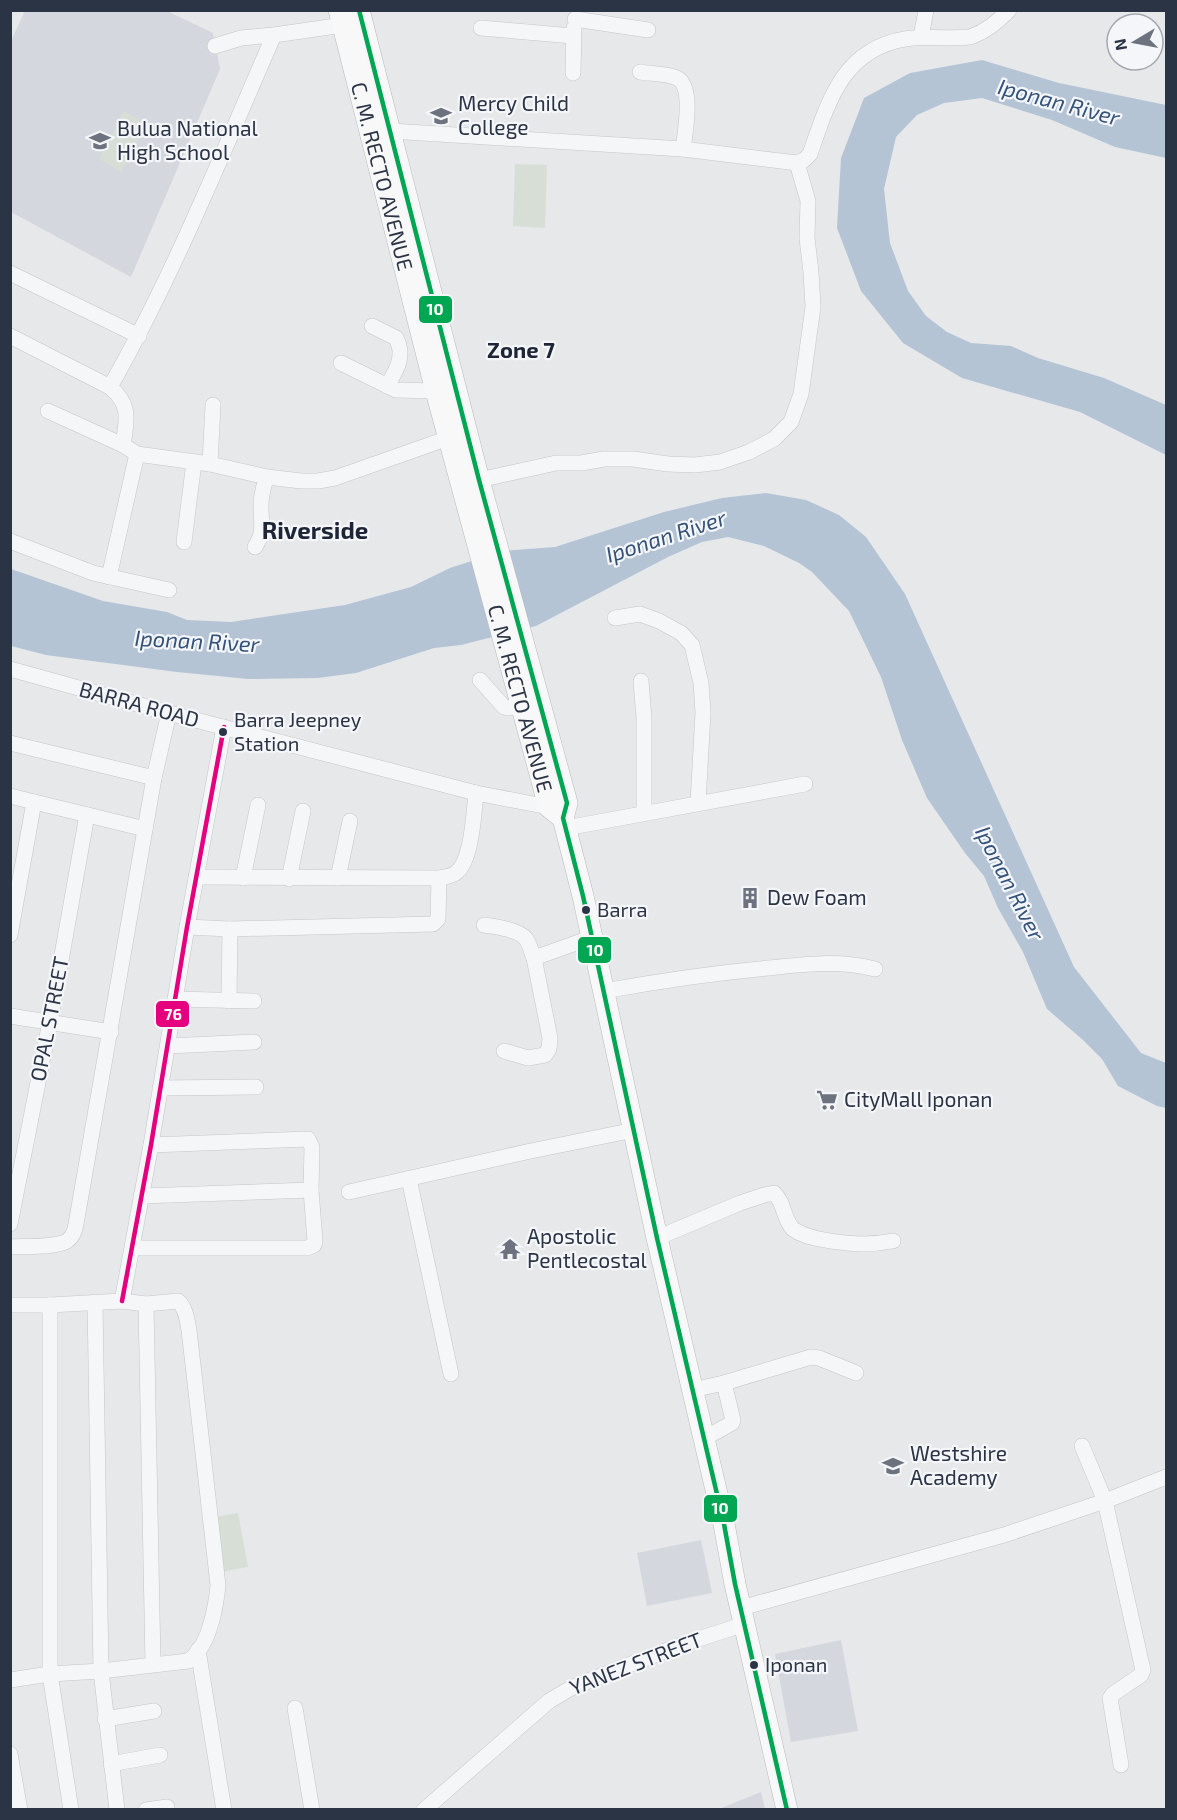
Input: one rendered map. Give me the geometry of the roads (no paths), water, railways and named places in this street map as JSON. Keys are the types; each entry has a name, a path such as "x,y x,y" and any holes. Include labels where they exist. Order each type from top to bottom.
{"highway":[{"name":"C. M. RECTO AVENUE","path":"359,10 390,131 457,434 481,524 533,681 561,814"},
{"name":"C. M. RECTO AVENUE","path":"341,18 436,392 479,480 481,524 506,652 521,706 561,814"},
{"path":"561,814 592,937 657,1238 724,1524 787,1809"}],"street":[{"path":"921,37 926,10"},
{"path":"390,131 683,149 797,163 810,154 838,84 849,69 875,49 889,42 921,37 970,37 993,26 1009,10"},
{"path":"573,73 573,36 576,15 648,30"},
{"path":"215,46 241,38 274,35 341,18"},
{"path":"481,28 573,36"},
{"path":"110,387 140,336 177,259 274,35"},
{"path":"640,72 675,77 684,86 687,112 683,149"},
{"path":"479,480 556,463 580,463 604,459 633,459 686,465 720,462 749,452 774,439 790,422 801,394 813,308 812,272 807,238 808,201 797,163"},
{"path":"10,273 140,336"},
{"path":"372,326 396,338 401,350 399,362 387,386"},
{"path":"10,336 110,387 120,396 127,411 123,444"},
{"path":"341,363 387,386 406,391 436,392"},
{"path":"210,464 213,405"},
{"path":"48,411 123,444 137,454 210,464 267,477 301,481 335,478 457,434"},
{"path":"108,577 137,454"},
{"path":"184,542 194,462"},
{"path":"255,548 263,531 262,489 267,477"},
{"path":"10,541 93,573 169,590"},
{"path":"615,618 640,614 681,633 692,645 702,683 703,713 698,803"},
{"name":"BARRA ROAD","path":"10,669 169,713 561,814"},
{"path":"480,680 504,707 521,706"},
{"path":"641,681 644,718 645,812"},
{"path":"10,1247 59,1244 67,1241 74,1233 154,777 169,713"},
{"path":"122,1301 224,727"},
{"path":"10,743 154,777"},
{"path":"561,814 645,812 805,784"},
{"path":"196,877 439,878 458,872 467,856 476,793"},
{"path":"10,796 145,829"},
{"path":"10,934 34,802"},
{"path":"243,878 258,805"},
{"path":"289,879 303,811"},
{"name":"OPAL STREET","path":"10,1224 50,1022 87,815"},
{"path":"338,878 350,821"},
{"path":"187,927 230,929 433,924 438,919 439,878"},
{"path":"484,925 503,928 522,935 526,939 534,957 549,1029 549,1049 546,1055 528,1058 504,1051"},
{"path":"229,1001 230,929"},
{"path":"534,957 592,937"},
{"path":"604,991 729,971 798,965 850,963 875,969"},
{"path":"175,999 254,1000"},
{"path":"10,1016 111,1032"},
{"path":"168,1046 254,1042"},
{"path":"160,1088 256,1087"},
{"path":"349,1192 634,1130"},
{"path":"133,1248 311,1247 315,1241 311,1190 312,1146 308,1139 151,1145"},
{"path":"409,1179 451,1374"},
{"path":"141,1196 311,1190"},
{"path":"657,1238 740,1203 764,1194 774,1193 780,1199 792,1228 801,1234 851,1245 893,1241"},
{"path":"10,1305 122,1301 146,1304 178,1302 181,1304 189,1330 218,1585 212,1619 202,1644 193,1658 188,1661 10,1680"},
{"path":"95,1302 100,1671 117,1809"},
{"path":"146,1304 153,1664"},
{"path":"50,1305 50,1674 72,1809"},
{"path":"692,1390 724,1383 811,1357 856,1373"},
{"path":"703,1440 732,1423 724,1383"},
{"path":"1082,1446 1105,1501 1143,1670 1141,1675 1110,1698 1121,1766"},
{"name":"YANEZ STREET","path":"424,1809 549,1701 571,1688 683,1644 743,1616 1105,1501 1167,1477"},
{"path":"198,1650 224,1809"},
{"path":"296,1708 312,1809"},
{"path":"105,1719 154,1711"},
{"path":"10,1754 20,1809"},
{"path":"111,1764 159,1755"},
{"path":"146,1809 167,1807"}],"water":[{"name":"Iponan River","path":"982,60 1059,83 1166,105 1166,158 1115,147 1052,120 982,98 944,103 917,115 896,137 884,189 890,243 908,291 926,316 947,332 971,343 1011,346 1038,358 1104,378 1166,405 1166,455 1080,412 962,378 903,343 861,291 837,228 841,158 864,98 910,73"},
{"name":"Iponan River","path":"766,493 806,500 839,515 866,537 905,594 1074,967 1141,1053 1166,1063 1166,1108 1157,1106 1118,1086 1102,1059 1047,1009 1023,952 998,908 984,876 927,798 902,740 881,677 849,611 812,572 764,546 728,537 702,542 668,557 536,626 461,645 434,648 356,673 318,678 248,679 46,655 11,646 11,569 103,601 167,612 187,620 231,622 345,605 411,587 450,568 503,551 555,547 664,512 722,498"}],"place":[{"name":"Mercy Child College","path":"441,116"},
{"name":"Bulua National High School","path":"100,141"},
{"name":"Barra Jeepney Station","path":"223,732"},
{"name":"Dew Foam","path":"750,898"},
{"name":"Barra","path":"586,910"},
{"name":"CityMall Iponan","path":"827,1100"},
{"name":"Apostolic Pentlecostal","path":"510,1249"},
{"name":"Westshire Academy","path":"893,1466"},
{"name":"Iponan","path":"754,1665"}],"district":[{"name":"Zone 7","path":"521,350"},
{"name":"Riverside","path":"315,531"}]}
